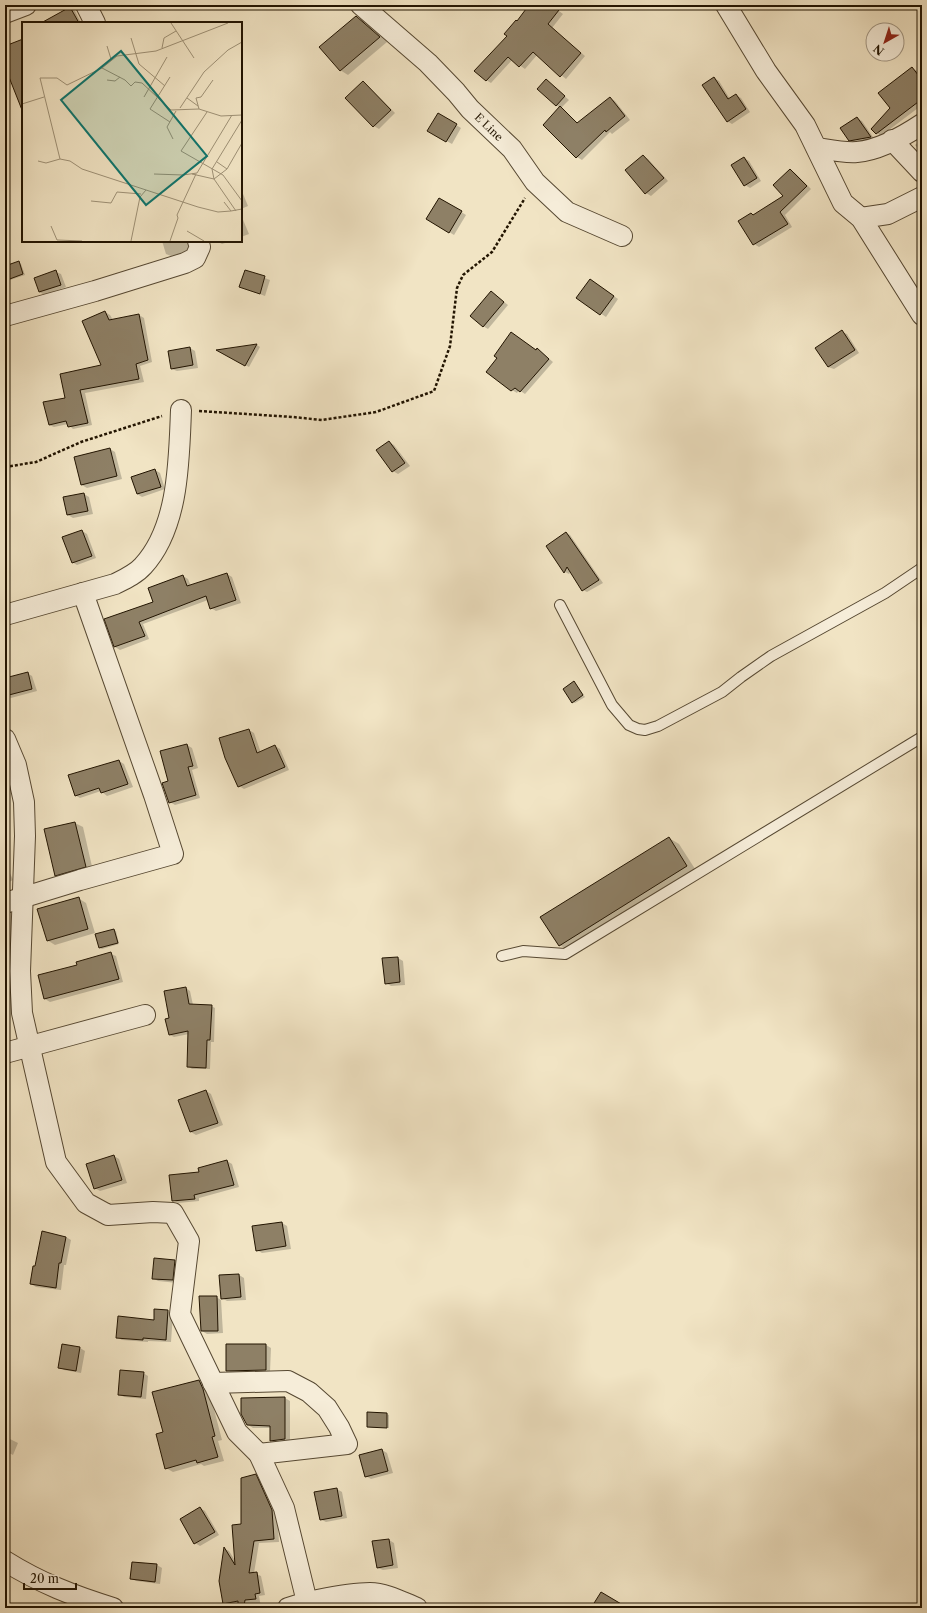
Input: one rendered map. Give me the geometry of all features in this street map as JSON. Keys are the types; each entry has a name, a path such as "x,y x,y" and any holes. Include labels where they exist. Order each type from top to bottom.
{"street":[{"path":"5,13 26,5"},
{"path":"86,5 94,22"},
{"name":"E Line","path":"361,5 428,63 470,109 512,148 535,182 567,212 622,236"},
{"path":"726,5 766,71 805,125 843,203 861,218 922,315"},
{"path":"817,148 842,152 869,150 922,124"},
{"path":"892,140 922,172"},
{"path":"861,218 888,214 922,196"},
{"path":"5,316 185,264 195,258 200,247 198,242"},
{"path":"5,615 115,584 128,578 142,567 154,552 163,534 174,494 179,466 181,410"},
{"path":"14,900 173,854 154,795 83,593"},
{"path":"5,739 16,765 24,802 25,836 14,900 22,1013 56,1162 86,1203 108,1215 152,1212 174,1213 189,1241 180,1314 237,1432 259,1454 284,1508 307,1602"},
{"path":"5,1053 145,1015"},
{"path":"213,1383 288,1381 309,1392 328,1408 340,1427 347,1444 259,1454"},
{"path":"5,1560 50,1586 83,1599 113,1608"},
{"path":"288,1608 307,1602 343,1595 371,1593 391,1597 417,1608"}],"lane":[{"path":"560,605 612,705 629,725 638,729 646,730 658,726 722,692 772,656 885,593 922,568"},
{"path":"502,956 523,951 566,954 922,737"}],"path":[{"path":"5,467 36,462 81,442 181,410 293,416 322,420 376,412 434,391 450,346 457,288 463,275 492,252 535,182"}],"building":[{"path":"529,5 552,5 559,10 548,24 581,53 560,77 533,52 519,67 508,57 486,81 474,71 507,36 504,34 516,20 517,21"},
{"path":"70,7 78,22 43,22"},
{"path":"356,16 380,37 340,71 319,47"},
{"path":"22,39 22,110 5,67 5,46"},
{"path":"912,67 922,80 922,99 876,134 871,129 890,108 878,93"},
{"path":"714,77 728,99 736,94 746,109 727,122 702,85"},
{"path":"546,79 565,96 556,106 537,89"},
{"path":"363,81 391,110 373,127 345,98"},
{"path":"610,97 625,116 606,132 605,130 576,158 543,125 560,106 577,123"},
{"path":"438,113 457,124 446,142 427,131"},
{"path":"857,117 871,137 849,141 840,128"},
{"path":"643,155 664,178 645,194 625,170"},
{"path":"744,157 757,178 744,186 731,165"},
{"path":"790,169 807,186 780,212 788,224 753,245 738,221 751,213 753,215 783,196 773,185"},
{"path":"439,198 462,211 449,233 426,219"},
{"path":"19,261 23,274 7,280 5,266"},
{"path":"56,270 61,285 39,292 34,278"},
{"path":"245,270 265,276 260,294 239,287"},
{"path":"590,279 614,296 600,315 576,298"},
{"path":"491,291 504,302 483,327 470,316"},
{"path":"105,311 109,320 139,314 148,360 136,364 139,379 80,390 88,423 68,427 66,421 49,425 43,402 65,398 60,374 101,365 82,321"},
{"path":"842,330 855,350 828,367 815,348"},
{"path":"511,332 536,350 537,348 549,359 520,392 515,388 511,391 486,372 497,358 494,356"},
{"path":"257,344 245,366 216,350"},
{"path":"190,347 193,365 171,369 168,351"},
{"path":"389,441 405,463 392,472 376,450"},
{"path":"110,448 117,476 81,485 74,457"},
{"path":"155,469 161,487 137,494 131,477"},
{"path":"84,493 88,511 67,515 63,497"},
{"path":"82,530 92,556 72,563 62,537"},
{"path":"566,532 599,580 582,591 567,567 564,573 546,546"},
{"path":"227,573 236,600 210,609 206,596 139,622 145,636 114,647 104,619 153,602 148,588 183,575 187,586"},
{"path":"28,672 32,689 5,696 5,678"},
{"path":"574,681 583,695 572,703 563,689"},
{"path":"249,729 257,753 275,745 285,767 238,787 225,758 219,738"},
{"path":"187,744 193,766 188,767 196,795 169,803 162,783 168,781 160,751"},
{"path":"119,760 128,784 101,793 99,788 75,796 68,775"},
{"path":"75,822 86,867 55,876 44,829"},
{"path":"669,837 687,866 559,946 540,917"},
{"path":"79,897 88,929 47,941 37,909"},
{"path":"114,929 118,943 99,948 95,934"},
{"path":"111,952 119,979 44,999 38,975 77,965 76,962"},
{"path":"398,957 400,982 385,984 382,958"},
{"path":"186,987 189,1004 212,1005 210,1040 207,1040 206,1068 187,1067 188,1031 169,1035 165,1019 169,1018 164,991"},
{"path":"206,1090 218,1123 190,1132 178,1100"},
{"path":"114,1155 122,1180 94,1189 86,1164"},
{"path":"227,1160 234,1185 194,1195 195,1199 172,1201 169,1175 199,1172 198,1168"},
{"path":"282,1222 286,1246 256,1251 252,1226"},
{"path":"42,1231 66,1237 61,1263 59,1263 56,1288 30,1284"},
{"path":"154,1258 175,1260 173,1280 152,1279"},
{"path":"239,1274 241,1297 221,1299 219,1275"},
{"path":"199,1296 217,1296 218,1331 201,1331"},
{"path":"154,1309 168,1310 166,1340 116,1338 118,1316 154,1320"},
{"path":"62,1344 80,1347 76,1371 58,1368"},
{"path":"226,1344 266,1344 266,1370 226,1371"},
{"path":"120,1370 144,1372 141,1397 118,1395"},
{"path":"199,1380 203,1389 215,1436 212,1437 218,1457 197,1463 196,1460 165,1469 156,1434 163,1432 152,1392"},
{"path":"285,1397 285,1439 270,1441 270,1426 247,1425 241,1414 241,1398"},
{"path":"367,1412 387,1413 387,1428 367,1427"},
{"path":"382,1449 388,1471 365,1477 359,1455"},
{"path":"256,1474 272,1510 274,1539 254,1541 249,1573 257,1572 260,1593 255,1594 256,1599 245,1600 244,1606 238,1606 238,1601 223,1604 219,1581 224,1547 235,1565 232,1525 241,1524 241,1478"},
{"path":"337,1488 342,1516 320,1520 314,1492"},
{"path":"200,1507 215,1532 194,1544 180,1519"},
{"path":"389,1539 393,1565 377,1568 372,1541"},
{"path":"132,1562 157,1564 155,1582 130,1579"},
{"path":"601,1592 628,1608 591,1608"}]}
